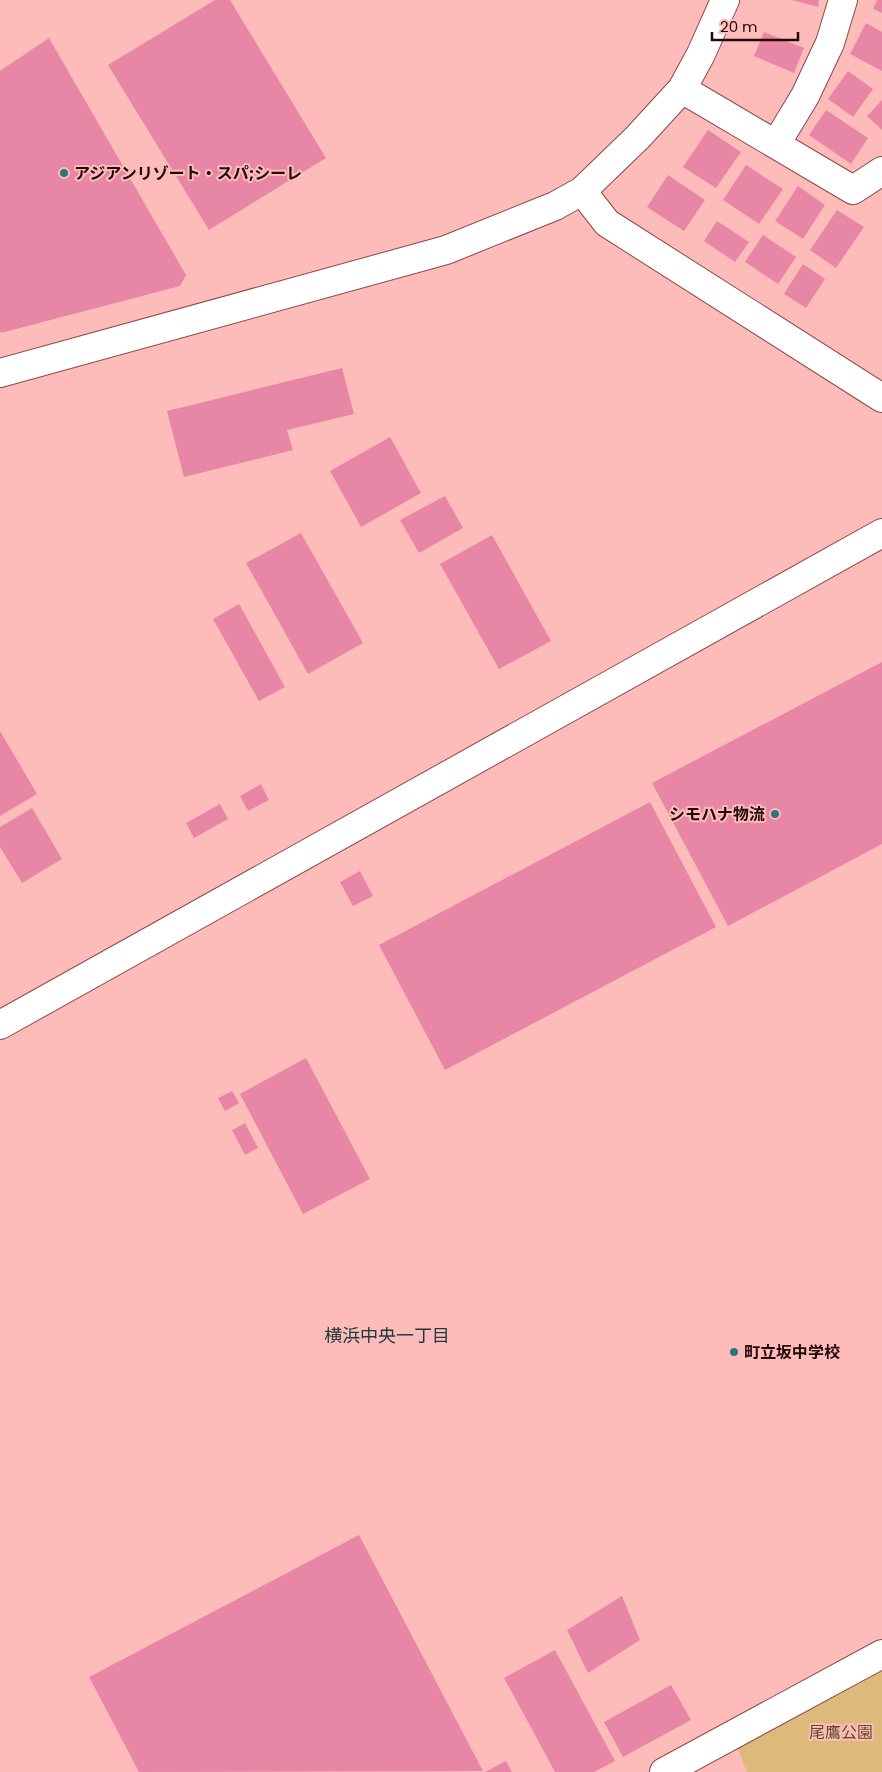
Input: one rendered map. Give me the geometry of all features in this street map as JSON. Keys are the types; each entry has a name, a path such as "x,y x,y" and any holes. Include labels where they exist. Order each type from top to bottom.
{"street":[{"path":"0,373 446,250 556,206 582,190 637,138 682,89 701,54 725,0"},
{"path":"776,144 805,96 830,43 843,0"},
{"path":"682,89 853,190 882,171"},
{"path":"582,190 607,223 882,398"},
{"path":"0,1025 882,533"},
{"path":"664,1772 882,1654"}],"green space":[{"name":"尾鷹公園","path":"882,1664 882,1772 747,1772 736,1744"}],"building":[{"path":"215,0 230,0 326,158 209,230 108,65"},
{"path":"792,0 819,0 818,7"},
{"path":"877,0 882,0 882,13 873,9"},
{"path":"866,23 882,32 882,71 850,54"},
{"path":"764,32 804,48 794,73 754,56"},
{"name":"アジアンリゾート・スパ;シーレ","path":"49,38 186,275 180,286 1,333 0,71"},
{"path":"848,71 873,89 853,117 828,99"},
{"path":"882,100 882,130 867,116"},
{"path":"826,110 868,138 851,164 809,135"},
{"path":"708,130 741,152 716,188 683,167"},
{"path":"746,165 783,189 759,224 723,200"},
{"path":"668,175 705,200 684,231 647,207"},
{"path":"798,186 825,205 803,239 775,221"},
{"path":"837,210 864,227 836,268 810,250"},
{"path":"717,221 749,242 735,262 704,241"},
{"path":"763,235 796,257 778,284 745,262"},
{"path":"803,264 825,279 806,308 784,294"},
{"path":"342,368 354,414 287,430 293,450 184,477 167,411"},
{"path":"390,437 421,493 361,527 330,471"},
{"path":"445,496 463,528 419,553 400,520"},
{"path":"301,533 363,643 308,674 246,563"},
{"path":"492,535 551,641 499,669 440,564"},
{"path":"239,604 285,687 259,701 213,619"},
{"name":"シモハナ物流","path":"882,662 882,844 728,926 652,783"},
{"path":"0,731 37,794 0,816"},
{"path":"261,784 269,800 248,811 240,796"},
{"path":"650,802 716,927 445,1070 379,945"},
{"path":"220,804 228,819 194,838 186,823"},
{"path":"32,808 62,859 22,883 0,847 0,827"},
{"path":"360,871 373,896 353,906 340,882"},
{"path":"306,1058 370,1179 303,1214 240,1094"},
{"path":"232,1091 239,1103 225,1111 218,1098"},
{"path":"245,1123 258,1148 245,1155 232,1130"},
{"path":"359,1535 483,1771 139,1772 89,1677"},
{"path":"622,1596 640,1640 588,1673 567,1630"},
{"path":"555,1650 615,1761 594,1772 555,1772 504,1678"},
{"path":"671,1685 691,1720 623,1757 604,1722"},
{"path":"506,1761 512,1772 485,1772"}],"place":[{"name":"アジアンリゾート・スパ;シーレ","path":"64,173"},
{"name":"シモハナ物流","path":"775,814"},
{"name":"町立坂中学校","path":"734,1352"}],"district":[{"name":"横浜中央一丁目","path":"387,1336"}]}
